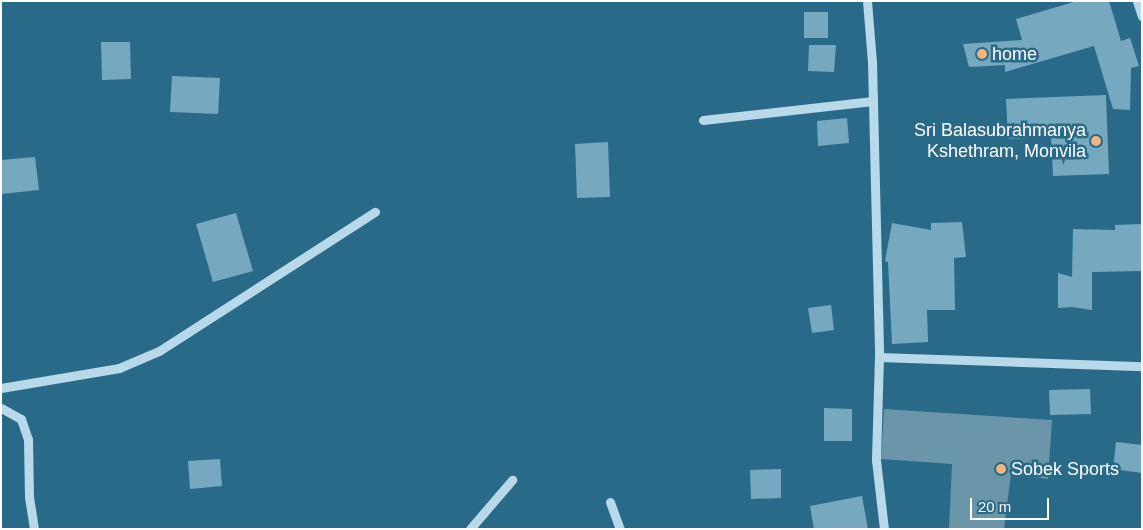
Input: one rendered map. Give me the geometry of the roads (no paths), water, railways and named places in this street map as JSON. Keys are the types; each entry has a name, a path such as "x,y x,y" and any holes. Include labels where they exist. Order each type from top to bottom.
{"street":[{"path":"867,1 873,101 879,357 876,460 884,529"},
{"path":"1137,1 1142,16"},
{"path":"703,120 873,101"},
{"path":"1,388 119,368 159,350 375,212"},
{"path":"879,357 1142,366"},
{"path":"1,408 21,419 28,439 29,497 34,529"},
{"path":"470,529 512,480"},
{"path":"610,502 620,529"}],"water":[{"name":"Sobek Sports","path":"884,409 1052,420 1048,479 1011,474 1004,529 949,529 952,464 881,459"}],"place":[{"name":"home","path":"982,54"},
{"name":"Sri Balasubrahmanya Kshethram, Monvila","path":"1096,141"},
{"name":"Sobek Sports","path":"1001,469"}]}
